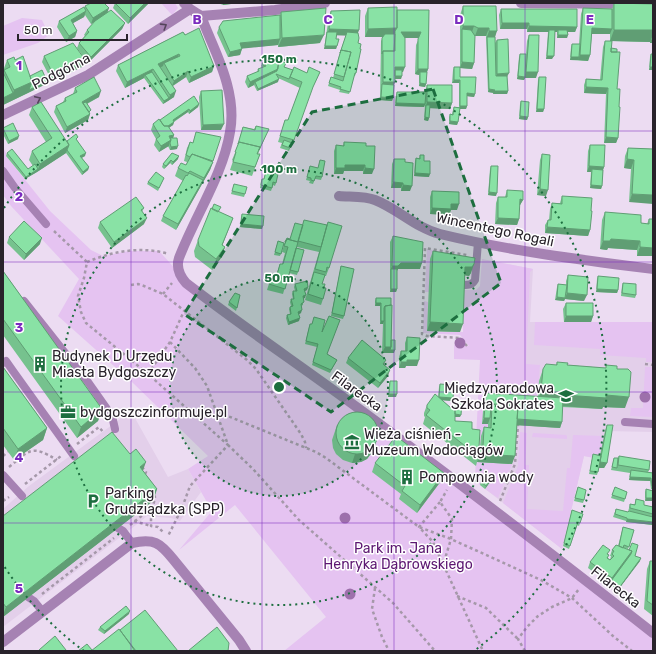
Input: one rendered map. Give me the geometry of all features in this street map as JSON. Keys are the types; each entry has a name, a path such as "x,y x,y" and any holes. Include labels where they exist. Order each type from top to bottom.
{"street":[{"path":"201,16 275,10 325,3"},
{"path":"521,3 653,4"},
{"path":"179,258 220,165 231,125 231,102 227,82 201,16 187,6"},
{"name":"Podgórna","path":"3,115 88,75 187,6"},
{"name":"Wincentego Rogali","path":"339,196 374,199 427,229 438,233 478,242 564,257 653,268"},
{"name":"Filarecka","path":"179,258 178,268 186,283 453,479 653,633"},
{"path":"3,641 43,612 132,542 153,541 162,546 239,640 246,651"}],"lane":[{"path":"3,171 26,202 46,224"},
{"path":"463,285 470,285 475,280 478,242"},
{"path":"24,301 96,393 112,416 115,429"},
{"path":"3,363 6,361 14,370 72,453"},
{"path":"625,422 653,424"},
{"path":"6,472 20,493"},
{"path":"121,529 132,542"},
{"path":"25,595 34,601 43,612"}],"path":[{"path":"46,224 87,262"},
{"path":"467,346 460,338 427,336 422,334 424,248 477,257"},
{"path":"87,262 108,254 129,251 159,251 179,258"},
{"path":"87,262 78,296 82,318 86,323 148,374 228,444 254,469 299,520 393,603 435,651"},
{"path":"131,285 138,284 163,294 247,360 256,370 301,434 306,448"},
{"path":"423,297 428,297"},
{"path":"148,374 170,342 184,311"},
{"path":"170,342 195,368 207,386 218,412 228,444"},
{"path":"645,364 653,365"},
{"path":"218,412 306,448 326,458 419,527 433,542 483,651"},
{"path":"3,501 20,493 57,460 72,453 100,428 103,423"},
{"path":"498,505 515,464 519,428"},
{"path":"168,536 182,508 190,486 228,444"},
{"path":"6,472 28,452 33,450 48,454 57,460"},
{"path":"3,456 8,452"},
{"path":"138,461 146,472 142,480"},
{"path":"419,527 440,502 453,479"},
{"path":"151,492 155,497 151,526"},
{"path":"440,502 452,519 451,539 443,562"},
{"path":"34,601 121,529 153,506"},
{"path":"134,521 158,527 172,542"},
{"path":"419,527 451,539 541,580 572,598 613,636 632,651"},
{"path":"518,639 538,616 552,607 572,598 586,580"},
{"path":"376,588 372,609 382,637 390,651"},
{"path":"457,596 486,608 518,639 525,651"}],"highlighted area":[{"path":"433,89 501,283 331,412 184,314 312,112"}],"shaded area":[{"name":"Międzynarodowa Szkoła Sokrates","path":"485,260 533,269 530,322 653,322 653,432 605,431 600,459 584,456 562,549 475,481"},
{"path":"131,411 168,477 188,469 201,492 180,521 171,518 147,516 3,627 3,509 29,486"}],"green space":[{"path":"161,3 175,3 178,8 172,15"},
{"path":"22,18 42,20 49,35 38,43 3,55 3,26"},
{"name":"Park im. Jana Henryka Dąbrowskiego","path":"3,147 7,155 6,156 50,211 91,250 103,256 129,251 159,251 180,274 653,633 653,651 284,651 326,617 235,505 179,550 212,511 188,469 208,456 133,383 58,316 79,279 11,206 3,195"},
{"path":"427,249 465,256 464,265 429,292 425,292"},
{"path":"482,259 533,269 530,272 526,364 540,365 537,402 484,399 488,424 487,436 480,456 476,439 480,360 454,359 454,345 469,346 460,335 423,333 424,301 428,302 427,331 463,332 463,323 461,322 465,290 476,290 480,286"},
{"path":"535,322 653,322 653,362 646,362 646,358 600,355 600,349 534,345"},
{"path":"645,367 653,367 653,417 630,416 631,408 643,408"},
{"path":"520,432 527,433 525,465 529,465 527,509 563,511 567,468 570,468 573,435 604,436 600,459 584,456 562,549 503,503 518,466"},
{"path":"533,433 566,435 567,439 532,437"},
{"path":"476,462 512,464 498,498 485,489 490,481 485,478 480,485 475,481"}],"building":[{"path":"91,3 104,3 109,8 93,18 85,6"},
{"path":"115,3 145,3 130,18"},
{"path":"614,3 653,4 653,30 614,30"},
{"path":"463,6 496,6 497,31 489,31 489,28 463,26"},
{"path":"84,7 86,11 71,20 77,31 69,36 59,21"},
{"path":"397,7 397,28 368,29 368,8"},
{"path":"326,8 324,35 282,38 281,12"},
{"path":"583,8 612,9 612,29 592,28 590,55 580,55"},
{"path":"501,9 577,9 577,27 529,26 529,23 502,23"},
{"path":"111,10 125,23 91,57 79,43 89,32 87,30 95,21"},
{"path":"360,10 359,30 329,29 331,11"},
{"path":"397,10 429,10 428,69 418,69 418,39 421,32 401,32 405,38 405,67 395,67 395,82 383,82 383,51 395,51"},
{"path":"280,15 280,39 240,43 242,49 230,52 219,27 223,21"},
{"path":"199,28 214,66 191,77 188,71 174,81 164,63 180,56 179,54 158,64 176,91 170,95 153,69 127,82 118,65 183,32 185,35"},
{"path":"462,29 471,30 475,36 474,63 462,62"},
{"path":"549,30 555,30 554,56 547,56"},
{"path":"558,30 567,30 568,35 558,35"},
{"path":"327,32 337,32 336,39 339,39 337,46 325,46"},
{"path":"347,32 358,33 358,43 361,44 361,49 350,92 329,83 331,77 343,81 351,52 341,50"},
{"path":"385,34 395,34 394,51 383,51 382,54 382,38"},
{"path":"529,35 539,35 538,72 526,72"},
{"path":"487,37 495,37 496,76 507,76 508,91 494,91 495,90 489,89"},
{"path":"508,39 509,73 497,74 497,40"},
{"path":"605,41 612,41 611,52 620,52 617,89 620,89 618,138 606,137 608,88 586,87 586,79 602,80"},
{"path":"73,43 86,61 54,76 44,56"},
{"path":"572,44 580,44 579,57 571,57"},
{"path":"611,48 617,49 617,52 611,52"},
{"path":"341,50 351,52 344,77 334,74"},
{"path":"520,54 526,54 525,77 518,76"},
{"path":"651,54 653,54 653,67 650,67"},
{"path":"23,56 32,82 14,90 4,70 10,67 7,60 14,57 15,60"},
{"path":"279,58 278,69 250,82 247,76 259,71 258,69 266,66 265,64"},
{"path":"270,60 264,66 262,63"},
{"path":"279,60 286,63 284,67 293,70 289,79 276,74 279,79 258,89 255,82 277,71"},
{"path":"294,67 307,73 309,67 320,72 294,140 280,136 285,120 288,120 302,82 290,77"},
{"path":"454,67 460,67 460,77 476,77 475,94 467,93 467,106 460,106 460,80 454,80"},
{"path":"42,70 47,81 29,90 32,82 30,76"},
{"path":"395,70 402,70 402,76 395,76"},
{"path":"3,72 13,93 3,98"},
{"path":"152,72 169,98 164,101 145,75"},
{"path":"420,72 427,72 426,84 420,83"},
{"path":"94,77 101,91 82,102 90,114 67,127 56,106 66,101 65,98 77,92 75,88"},
{"path":"539,77 546,77 544,109 537,109"},
{"path":"382,84 394,85 393,98 381,97"},
{"path":"427,85 452,85 452,103 427,102"},
{"path":"222,90 224,124 203,125 201,91"},
{"path":"397,92 426,92 425,104 396,103"},
{"path":"194,96 199,104 190,111 189,109 173,120 174,122 168,126 164,126 160,120"},
{"path":"521,101 529,102 528,117 520,116"},
{"path":"41,102 69,145 40,164 32,151 52,138 32,107"},
{"path":"86,102 91,110 89,112 83,103"},
{"path":"426,105 430,105 429,118 425,117"},
{"path":"454,107 460,108 458,122 450,121 450,114 453,115"},
{"path":"159,119 164,126 168,126 174,135 169,136 171,140 161,146 156,139 160,136 153,124"},
{"path":"13,123 19,136 9,141 3,128"},
{"path":"256,126 269,129 259,150 260,147 239,142 238,144 243,127 255,130"},
{"path":"196,132 221,137 213,161 192,154 190,157 186,155 190,142 193,143"},
{"path":"76,134 78,137 76,139 86,153 80,156 89,167 83,172 67,150 69,145 67,141"},
{"path":"170,138 177,138 178,146 171,147"},
{"path":"284,140 292,143 290,148 282,145"},
{"path":"239,142 260,147 257,154 260,154 255,167 233,162"},
{"path":"344,142 366,143 366,146 375,146 374,169 365,168 365,165 345,165 345,168 336,168 336,145 344,146"},
{"path":"590,145 605,145 604,167 589,166"},
{"path":"628,148 653,149 653,195 632,194 634,160 627,159"},
{"path":"12,149 28,169 35,164 38,169 26,177 7,153"},
{"path":"172,153 179,156 173,162 171,160 166,166 163,164"},
{"path":"192,154 213,162 204,178 190,171 188,173 178,168 181,163 186,165"},
{"path":"542,154 550,155 548,190 540,189"},
{"path":"420,155 424,155 424,161 430,161 430,174 415,173 416,158 420,159"},
{"path":"394,159 405,159 405,162 413,163 412,186 393,182"},
{"path":"320,160 325,161 322,177 316,176 314,181 311,180 311,178 307,177 310,166 318,168"},
{"path":"491,166 498,166 497,193 489,192"},
{"path":"592,169 603,170 602,186 591,185"},
{"path":"266,171 278,174 276,183 273,182 272,188 261,185"},
{"path":"156,172 164,178 159,188 148,182"},
{"path":"189,173 203,180 178,224 163,216 186,175 187,176"},
{"path":"234,184 247,187 245,194 232,191"},
{"path":"507,190 523,191 523,200 520,199 519,219 498,218 498,197 507,197"},
{"path":"432,191 459,192 459,204 451,204 451,209 432,208"},
{"path":"562,196 592,198 590,230 547,227 548,220 551,220 552,203 562,204"},
{"path":"136,197 144,208 141,210 147,218 114,242 100,222"},
{"path":"214,204 221,207 218,212 212,209"},
{"path":"211,208 233,218 222,245 225,247 216,259 199,246 198,240"},
{"path":"605,212 641,215 641,223 649,224 649,219 653,219 653,248 640,247 640,241 611,239 610,241 603,241"},
{"path":"242,214 264,216 263,226 241,224"},
{"path":"304,220 327,225 321,247 298,241"},
{"path":"24,221 42,238 26,254 9,237"},
{"path":"328,222 342,226 329,268 327,267 326,272 315,269"},
{"path":"295,223 303,225 298,242 287,239 285,242 287,238 290,239"},
{"path":"393,236 423,242 422,263 401,263 398,266 392,266"},
{"path":"287,239 298,242 285,289 269,284 272,274 277,275 280,264 283,264 288,247 284,246"},
{"path":"278,241 284,243 281,254 275,252"},
{"path":"296,248 304,250 298,272 290,270"},
{"path":"433,251 475,258 472,267 465,267 463,324 430,322"},
{"path":"341,266 354,269 344,316 332,313"},
{"path":"391,269 397,269 397,289 391,289"},
{"name":"Budynek D Urzędu Miasta Bydgoszczy","path":"3,271 102,409 81,427 3,319"},
{"path":"314,272 325,275 322,284 325,284 324,288 326,288 323,299 308,294"},
{"path":"568,275 588,277 587,295 567,293"},
{"path":"598,276 619,278 618,290 597,289"},
{"path":"307,281 308,287 304,289 306,295 303,296 304,302 301,304 302,310 298,312 300,318 289,322 287,315 291,314 290,307 293,306 291,299 294,299 293,291 297,291 295,284"},
{"path":"623,283 636,284 636,295 622,293"},
{"path":"558,284 567,285 565,298 557,297"},
{"path":"235,293 240,295 237,308 229,302"},
{"path":"376,298 391,298 391,305 385,306 384,308 384,321 381,321 381,303 376,303"},
{"path":"566,303 593,303 593,316 566,316"},
{"path":"392,305 391,347 385,347 385,306"},
{"path":"329,316 340,320 327,354 337,360 331,370 313,362 318,344 306,341 310,324 312,324 314,317 325,320 322,332"},
{"path":"407,337 420,338 419,360 407,360 407,362 401,362 401,351 407,351"},
{"path":"362,340 386,360 383,364 390,370 380,383 348,358"},
{"path":"391,340 395,340 395,350 390,350"},
{"path":"557,362 568,363 567,365 606,368 606,365 617,366 617,369 628,369 631,372 629,397 606,395 606,398 565,395 565,393 541,391 543,369 546,364 557,365"},
{"path":"3,367 47,428 18,449 3,428"},
{"path":"390,381 397,381 397,394 389,394"},
{"path":"440,384 454,385 453,398 439,397"},
{"path":"486,393 563,398 562,422 517,419 518,406 492,404 490,418 484,418"},
{"path":"435,394 451,408 455,408 455,421 472,422 472,429 480,430 479,447 483,447 484,427 491,428 492,404 518,406 515,456 479,454 479,457 426,415 430,410 427,408 427,405"},
{"path":"454,402 462,402 461,415 455,414 455,408 453,408"},
{"path":"353,412 361,412 369,415 375,421 378,433 375,445 369,451 361,454 353,454 345,451 339,445 336,437 336,429 339,421 345,415"},
{"path":"607,425 613,425 607,463 600,462"},
{"path":"112,432 130,454 136,449 146,462 140,467 157,489 6,607 3,603 3,516"},
{"name":"Pompownia wody","path":"396,436 444,473 420,505 402,491 405,486 375,463"},
{"path":"593,454 601,456 598,472 590,471"},
{"path":"619,456 650,461 649,470 618,465"},
{"path":"614,458 618,458 617,468 612,467"},
{"path":"631,470 653,473 653,487 651,478 630,477"},
{"path":"486,475 491,479 486,486 481,482"},
{"path":"578,487 586,490 584,500 575,498"},
{"path":"615,487 627,492 625,499 612,495"},
{"path":"646,489 653,491 653,498 646,498"},
{"path":"636,499 644,501 644,505 653,507 653,514 630,508 630,504 635,505"},
{"path":"616,509 653,517 653,522 627,519 615,514"},
{"path":"572,510 583,514 580,523 578,522 570,546 564,543"},
{"path":"623,527 634,530 629,547 624,545 623,548 619,546"},
{"path":"632,543 638,545 635,556 641,558 619,588 611,581 631,554 632,551 629,550"},
{"path":"603,545 610,550 607,554 609,555 607,558 610,560 614,556 612,554 614,551 612,550 616,545 632,551 612,578 590,562"},
{"path":"650,561 653,561 653,605 647,601"},
{"path":"126,606 130,611 105,631 100,627"},
{"path":"145,610 178,651 135,651 120,630"},
{"path":"217,627 229,643 228,651 188,651"},
{"path":"119,629 136,651 91,651"},
{"path":"55,636 66,650 65,651 39,650"},
{"path":"87,644 92,650 91,651 78,651"}],"place":[{"name":"Budynek D Urzędu Miasta Bydgoszczy","path":"40,364"},
{"name":"Międzynarodowa Szkoła Sokrates","path":"566,396"},
{"name":"bydgoszczinformuje.pl","path":"68,412"},
{"name":"Wieża ciśnień - Muzeum Wodociągów","path":"352,442"},
{"name":"Pompownia wody","path":"407,477"},
{"name":"Parking Grudziądzka (SPP)","path":"93,501"}]}
